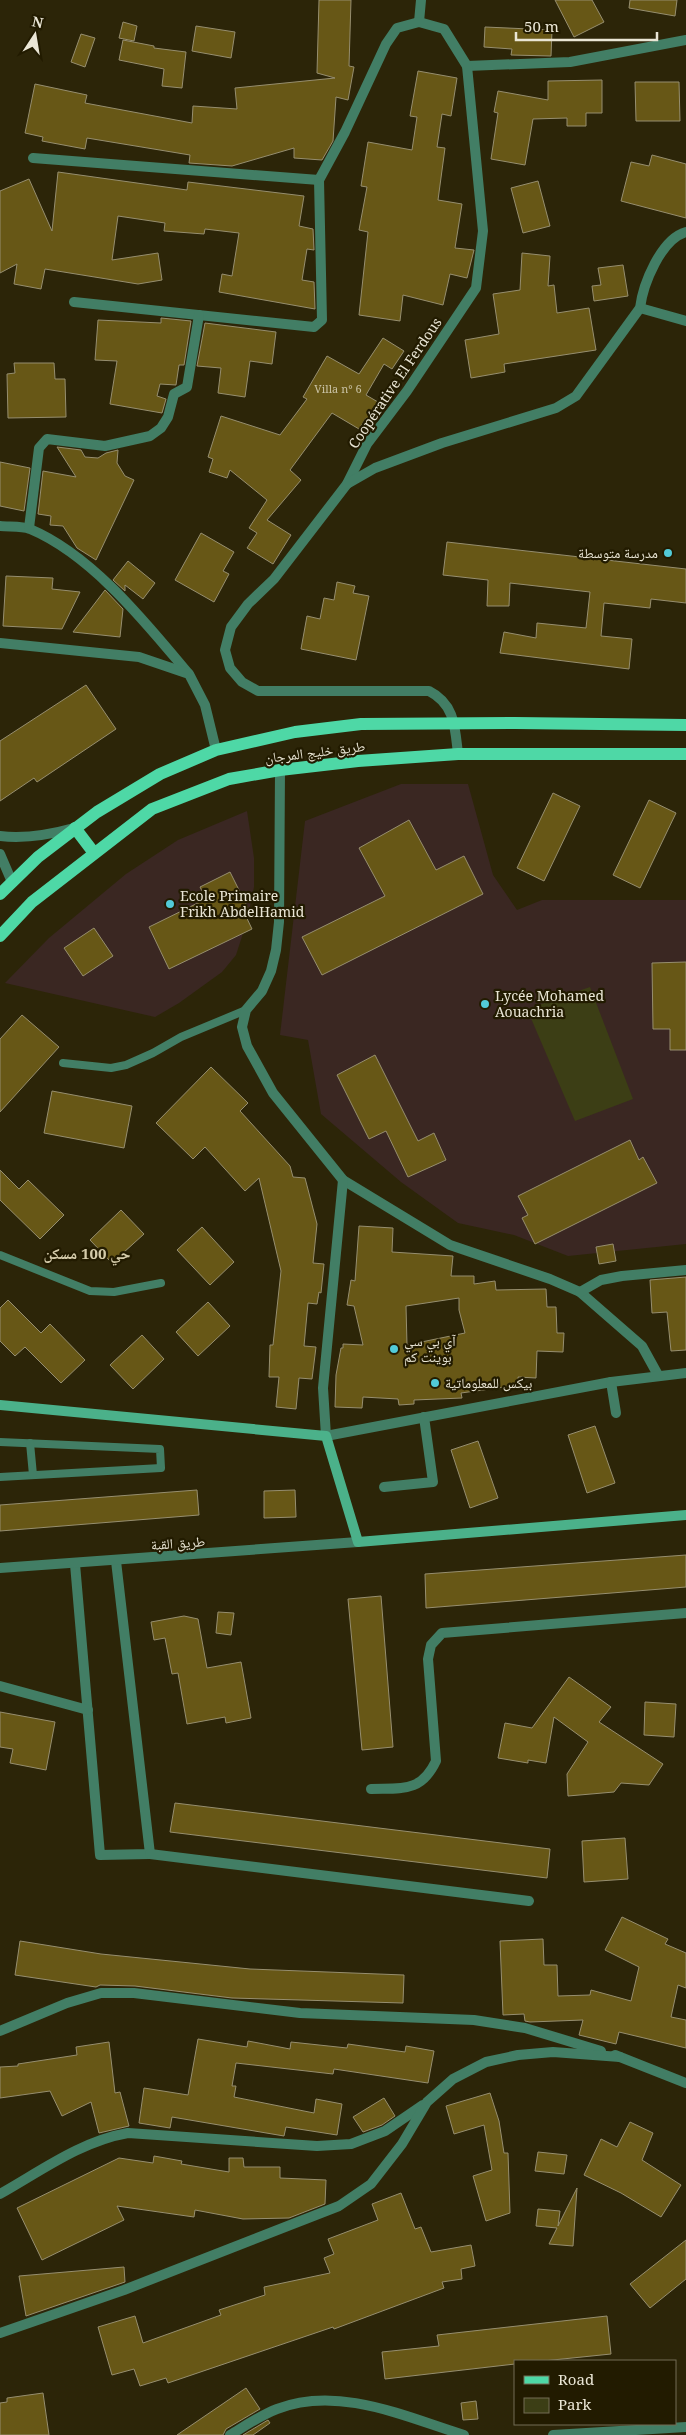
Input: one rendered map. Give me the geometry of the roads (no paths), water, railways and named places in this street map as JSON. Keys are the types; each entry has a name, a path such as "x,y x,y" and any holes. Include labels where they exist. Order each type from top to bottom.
{"main road":[{"name":"طريق خليج المرجان","path":"0,894 38,857 97,812 160,774 216,750 295,732 360,724 686,725"},
{"name":"طريق خليج المرجان","path":"0,936 32,902 152,810 229,779 280,770 358,761 458,754 686,754"},
{"path":"75,828 94,853"}],"street":[{"path":"74,302 314,327 322,320 319,180 345,132 386,44 397,28 419,22 419,1"},
{"name":"Coopérative El Ferdous","path":"347,484 368,444 407,391 476,288 484,231 467,66 444,29 419,22"},
{"path":"467,66 570,62 686,40"},
{"path":"34,158 319,180"},
{"path":"458,754 455,724 448,706 439,696 429,691 258,691 242,682 230,668 225,650 231,627 248,604 274,579 347,484 375,468 442,443 556,408 576,396 640,308 642,294 655,261 678,234 686,232"},
{"path":"640,308 686,321"},
{"path":"29,528 39,448 42,442 47,439 106,446 150,436 161,428 168,418 174,394 187,387 199,315"},
{"path":"0,526 29,528 82,560 144,622 189,674 205,705 216,750"},
{"path":"0,642 139,657 189,674"},
{"path":"280,770 279,922 276,950 271,971 262,991 246,1010 242,1027 247,1046 269,1086 344,1180 450,1245 550,1279 580,1292 642,1346 658,1375"},
{"path":"0,836 22,838 44,836 75,828"},
{"path":"0,854 12,882"},
{"path":"344,1180 323,1388 326,1436 358,1542 686,1515"},
{"path":"580,1292 601,1280 686,1270"},
{"path":"0,1405 326,1436 611,1382 686,1373"},
{"path":"611,1382 616,1413"},
{"path":"384,1487 433,1482 424,1417"},
{"name":"طريق القبة","path":"0,1568 358,1542"},
{"path":"116,1561 150,1854"},
{"path":"75,1564 100,1855 150,1854 529,1901"},
{"path":"371,1789 408,1788 420,1783 430,1774 436,1762 428,1659 431,1645 442,1633 686,1613"},
{"path":"0,1686 88,1710"},
{"path":"0,2031 67,2003 101,1993 134,1994 300,2013 474,2020 525,2028 620,2057 686,2084"},
{"path":"0,2194 103,2137 128,2133 225,2138 317,2146 351,2144 385,2131 427,2102 453,2079 486,2062 518,2055 553,2052 620,2057"},
{"path":"0,2333 124,2290 339,2206 372,2184 402,2144 427,2102"},
{"path":"230,2435 277,2408 306,2402 338,2401 370,2406 464,2435"},
{"path":"552,2435 686,2426"}],"lane":[{"path":"63,1064 111,1068 126,1065 153,1053 181,1037 246,1010"},
{"path":"0,1256 90,1291 114,1292 161,1283"},
{"path":"0,1442 160,1449 161,1468 0,1478"},
{"path":"30,1443 33,1475"}],"place":[{"name":"مدرسة متوسطة","path":"668,553"},
{"name":"Ecole Primaire Frikh AbdelHamid","path":"170,904"},
{"name":"Lycée Mohamed Aouachria","path":"485,1004"},
{"name":"آي بي سي بوينت كم","path":"394,1349"},
{"name":"بيكس للمعلوماتية","path":"435,1383"}],"district":[{"name":"حي 100 مسكن","path":"87,1254"}]}
